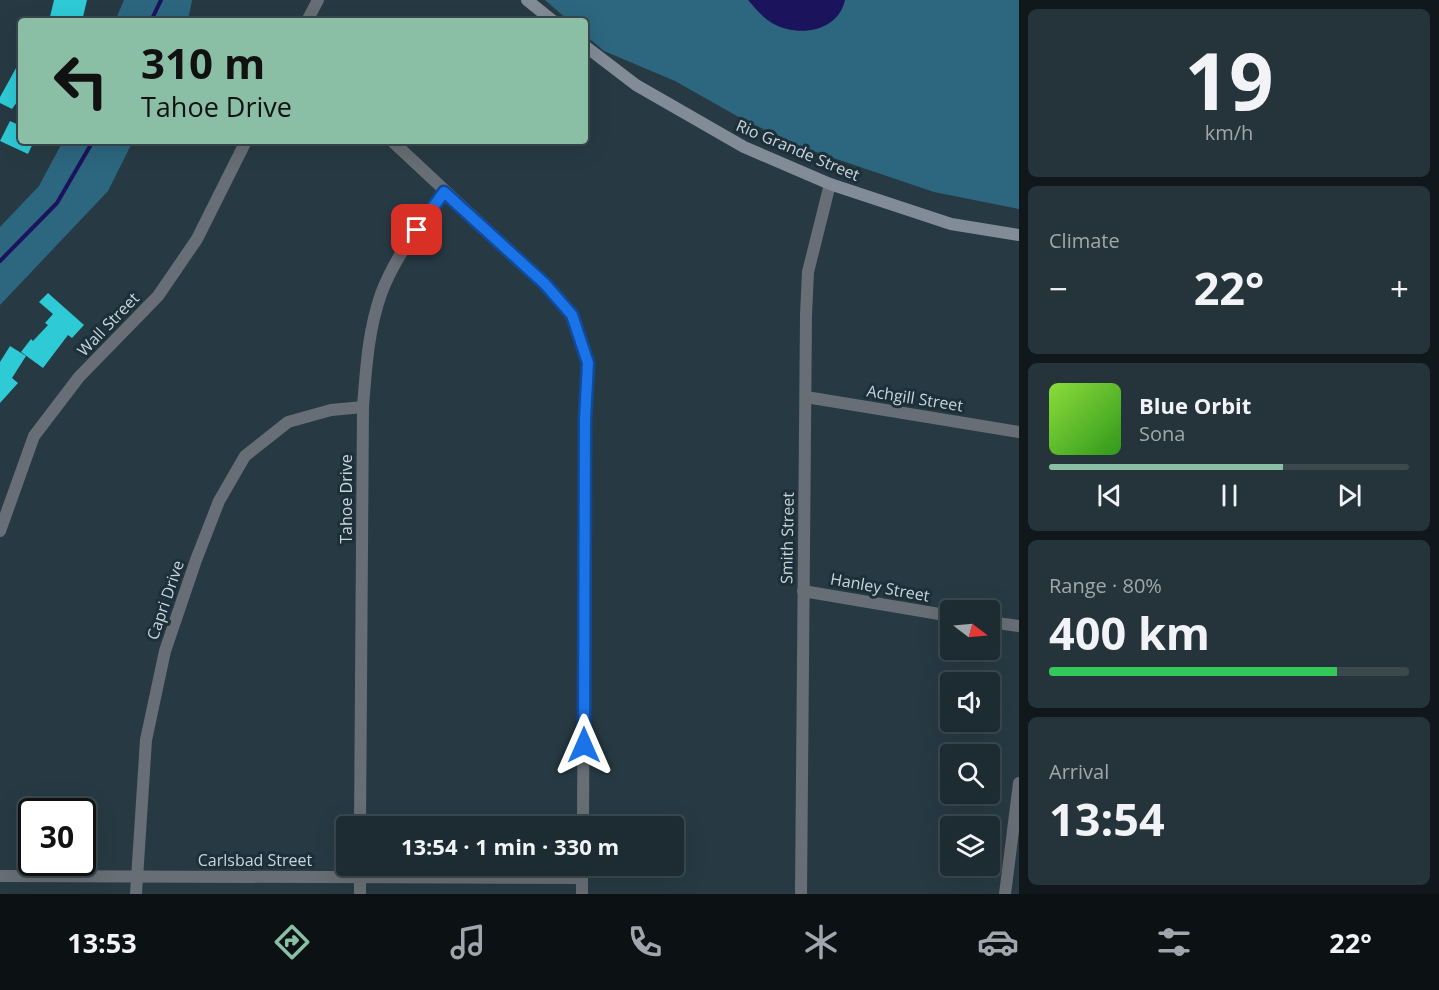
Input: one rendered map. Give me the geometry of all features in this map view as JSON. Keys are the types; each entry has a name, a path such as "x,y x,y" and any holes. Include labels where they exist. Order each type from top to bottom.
{"street":[{"path":"309,18 318,0"},
{"path":"526,0 550,18"},
{"name":"Rio Grande Street","path":"588,48 636,86 744,147 830,184 951,224 1019,235"},
{"name":"Wall Street","path":"0,531 34,436 79,377 158,296 197,239 244,144"},
{"path":"395,144 545,284 572,315 588,363 585,419 583,816"},
{"name":"Smith Street","path":"801,894 808,272 830,184"},
{"name":"Tahoe Drive","path":"360,816 363,407 368,342 382,293 403,249 444,192"},
{"name":"Achgill Street","path":"806,397 1019,432"},
{"name":"Capri Drive","path":"136,894 146,740 165,651 219,501 245,456 288,422 332,410 363,407"},
{"name":"Hanley Street","path":"803,591 940,614"},
{"path":"1000,623 1019,626"},
{"path":"1005,894 1019,783"},
{"name":"Carlsbad Street","path":"0,876 136,877 336,872"},
{"path":"360,876 360,894"},
{"path":"582,876 582,894"}],"shaded area":[{"path":"124,0 192,0 189,18 116,18"},
{"path":"545,0 1019,0 1019,209 934,192 804,148 744,120 675,81 604,51 588,38 588,18 566,18"},
{"path":"748,0 845,0 841,11 834,19 826,25 805,31 782,28 772,23 762,16"},
{"path":"61,144 132,144 108,191 0,305 0,227 39,186"}],"building":[{"path":"54,0 87,0 83,18 50,18"},
{"path":"18,64 18,102 12,109 0,103 0,97"},
{"path":"10,121 18,125 18,144 33,144 28,154 0,141"},
{"path":"48,293 84,325 72,338 68,335 43,368 21,352 31,339 33,341 48,325 45,323 53,314 39,302"},
{"path":"10,346 26,356 12,378 18,383 0,403 0,362"}],"waterway":[{"path":"152,18 161,0"},
{"path":"0,261 57,203 91,144"}],"route":[{"path":"417,230 444,192 545,284 572,315 588,363 585,419 584,745"}]}
